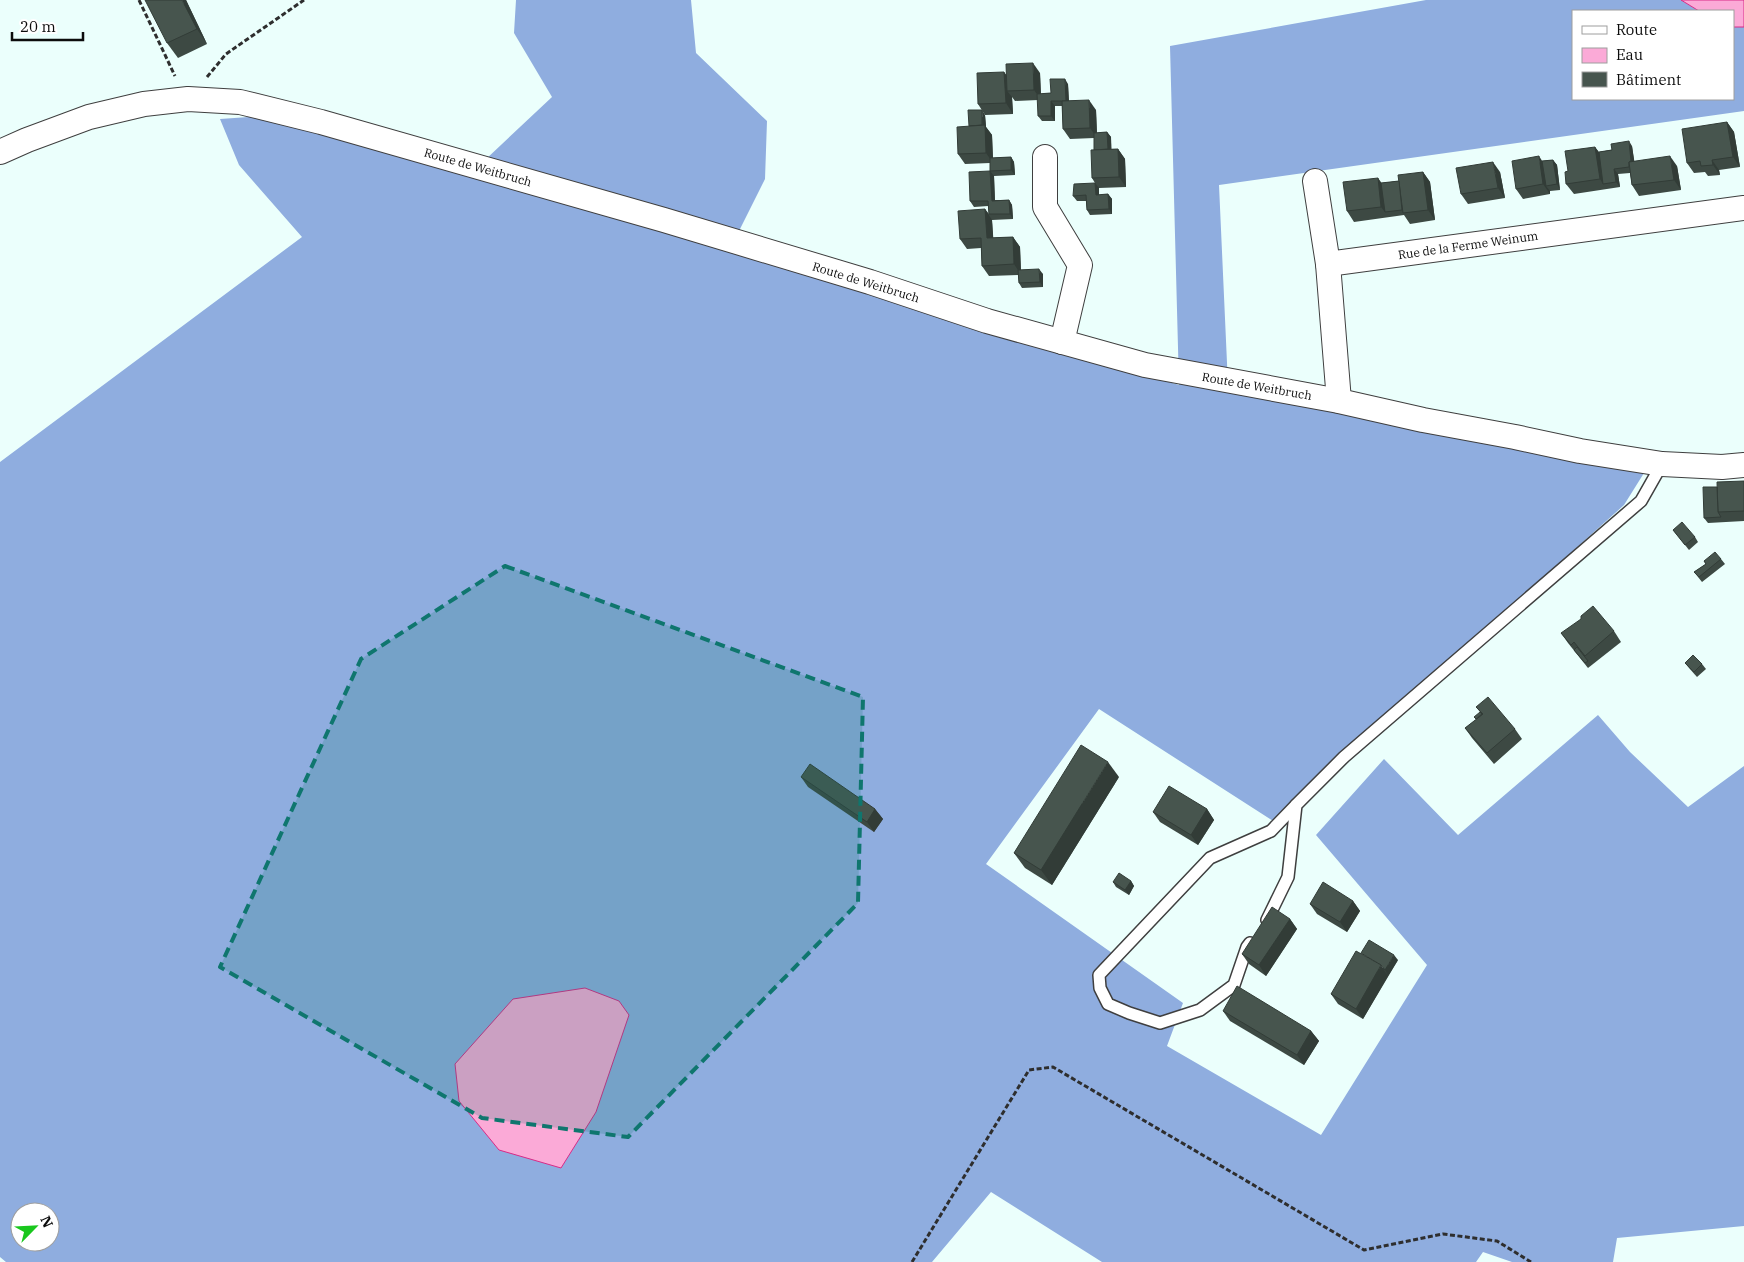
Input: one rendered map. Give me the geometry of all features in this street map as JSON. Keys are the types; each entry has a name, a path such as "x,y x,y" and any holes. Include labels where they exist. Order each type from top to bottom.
{"street":[{"name":"Route de Weitbruch","path":"0,152 89,117 144,104 188,99 240,102 321,122 664,220 870,282 988,321 1145,365 1339,401 1423,420 1515,436 1580,451 1662,464 1722,467 1744,465"},
{"path":"1045,157 1045,207 1080,265 1062,342"},
{"path":"1315,181 1328,264 1339,401"},
{"name":"Rue de la Ferme Weinum","path":"1328,264 1744,208"}],"lane":[{"path":"1296,805 1288,877 1267,921 1247,947 1234,985 1200,1010 1160,1024 1108,1004 1100,988 1099,976 1210,858 1271,831 1296,805 1344,756 1641,501 1662,464"}],"path":[{"path":"139,0 169,64 188,99 226,54 304,0"},
{"path":"912,1262 1029,1070 1053,1067 1364,1250 1443,1234 1497,1241 1531,1262"}],"highlighted area":[{"path":"505,566 863,697 858,903 628,1137 482,1118 220,967 361,659"}],"shaded area":[{"path":"516,0 691,0 696,53 767,121 765,179 738,233 485,160 552,97 514,33"},
{"path":"1426,0 1681,0 1697,10 1572,10 1572,100 1734,100 1734,27 1744,27 1744,111 1219,185 1228,385 1644,473 1624,505 1273,821 1099,709 986,864 1183,1003 1167,1046 1321,1135 1427,965 1316,835 1384,759 1458,835 1598,715 1630,752 1688,807 1744,766 1744,1226 1617,1238 1613,1262 1512,1262 1483,1252 1476,1262 1102,1262 991,1192 932,1262 6,1262 0,1257 0,462 302,237 239,165 220,119 262,116 597,210 1179,385 1170,46"}],"water":[{"path":"1681,0 1744,0 1744,27 1734,27 1734,10 1697,10"},
{"path":"585,988 619,1001 629,1015 596,1112 561,1168 499,1150 459,1101 455,1064 513,999"}],"building":[{"path":"145,0 182,0 197,29 167,43"},
{"path":"1033,63 1034,90 1007,91 1006,64"},
{"path":"1004,72 1006,103 978,104 977,73"},
{"path":"1050,79 1065,79 1066,101 1051,101 1051,116 1038,116 1037,94 1051,93"},
{"path":"1089,100 1090,128 1063,129 1062,101"},
{"path":"968,110 982,110 982,125 969,126"},
{"path":"1727,122 1733,157 1712,160 1713,165 1701,166 1700,161 1687,163 1682,129"},
{"path":"985,125 986,153 958,154 957,127"},
{"path":"1107,132 1108,149 1094,150 1094,133"},
{"path":"1629,141 1631,161 1629,162 1629,167 1614,169 1616,182 1603,184 1599,152 1612,150 1611,144"},
{"path":"1595,147 1600,179 1566,184 1565,172 1568,171 1565,151"},
{"path":"1118,149 1119,177 1092,178 1091,150"},
{"path":"1539,156 1543,184 1516,189 1512,161"},
{"path":"1670,156 1674,180 1632,185 1629,162"},
{"path":"1011,157 1011,170 990,171 990,158"},
{"path":"1553,160 1557,184 1546,186 1542,161"},
{"path":"1493,162 1498,188 1461,194 1456,168"},
{"path":"990,171 992,201 1009,200 1010,214 989,214 988,201 970,201 969,172"},
{"path":"1423,172 1428,210 1403,213 1398,175"},
{"path":"1378,178 1381,207 1347,211 1343,182"},
{"path":"1399,181 1402,210 1385,212 1381,183"},
{"path":"1095,183 1096,195 1108,194 1109,209 1087,210 1086,195 1073,196 1074,184"},
{"path":"985,209 987,238 1013,237 1014,264 982,266 981,238 960,239 958,211"},
{"path":"1039,269 1040,282 1019,283 1018,270"},
{"path":"1744,481 1744,511 1718,512 1717,482"},
{"path":"1703,487 1717,487 1718,512 1721,517 1704,518"},
{"path":"1682,522 1695,537 1685,545 1673,530"},
{"path":"1715,552 1721,559 1699,577 1694,572 1706,564 1704,561"},
{"path":"1593,606 1614,631 1585,656 1574,642 1571,645 1561,633 1581,619 1581,616"},
{"path":"1577,647 1588,661 1585,663 1574,650"},
{"path":"1693,655 1702,664 1694,672 1685,663"},
{"path":"1488,697 1515,729 1487,753 1465,728 1483,714 1476,707"},
{"path":"1480,712 1482,714 1476,719 1474,717"},
{"path":"1081,745 1108,762 1041,870 1014,853"},
{"path":"810,764 875,809 867,822 801,777"},
{"path":"1169,786 1207,809 1191,835 1153,812"},
{"path":"1119,873 1131,881 1125,890 1113,882"},
{"path":"1323,882 1353,901 1340,922 1310,904"},
{"path":"1272,907 1290,919 1259,965 1242,954"},
{"path":"1369,940 1394,955 1385,970 1381,965 1361,953"},
{"path":"1356,951 1381,965 1356,1009 1331,994"},
{"path":"1237,986 1311,1031 1297,1055 1223,1011"}]}
